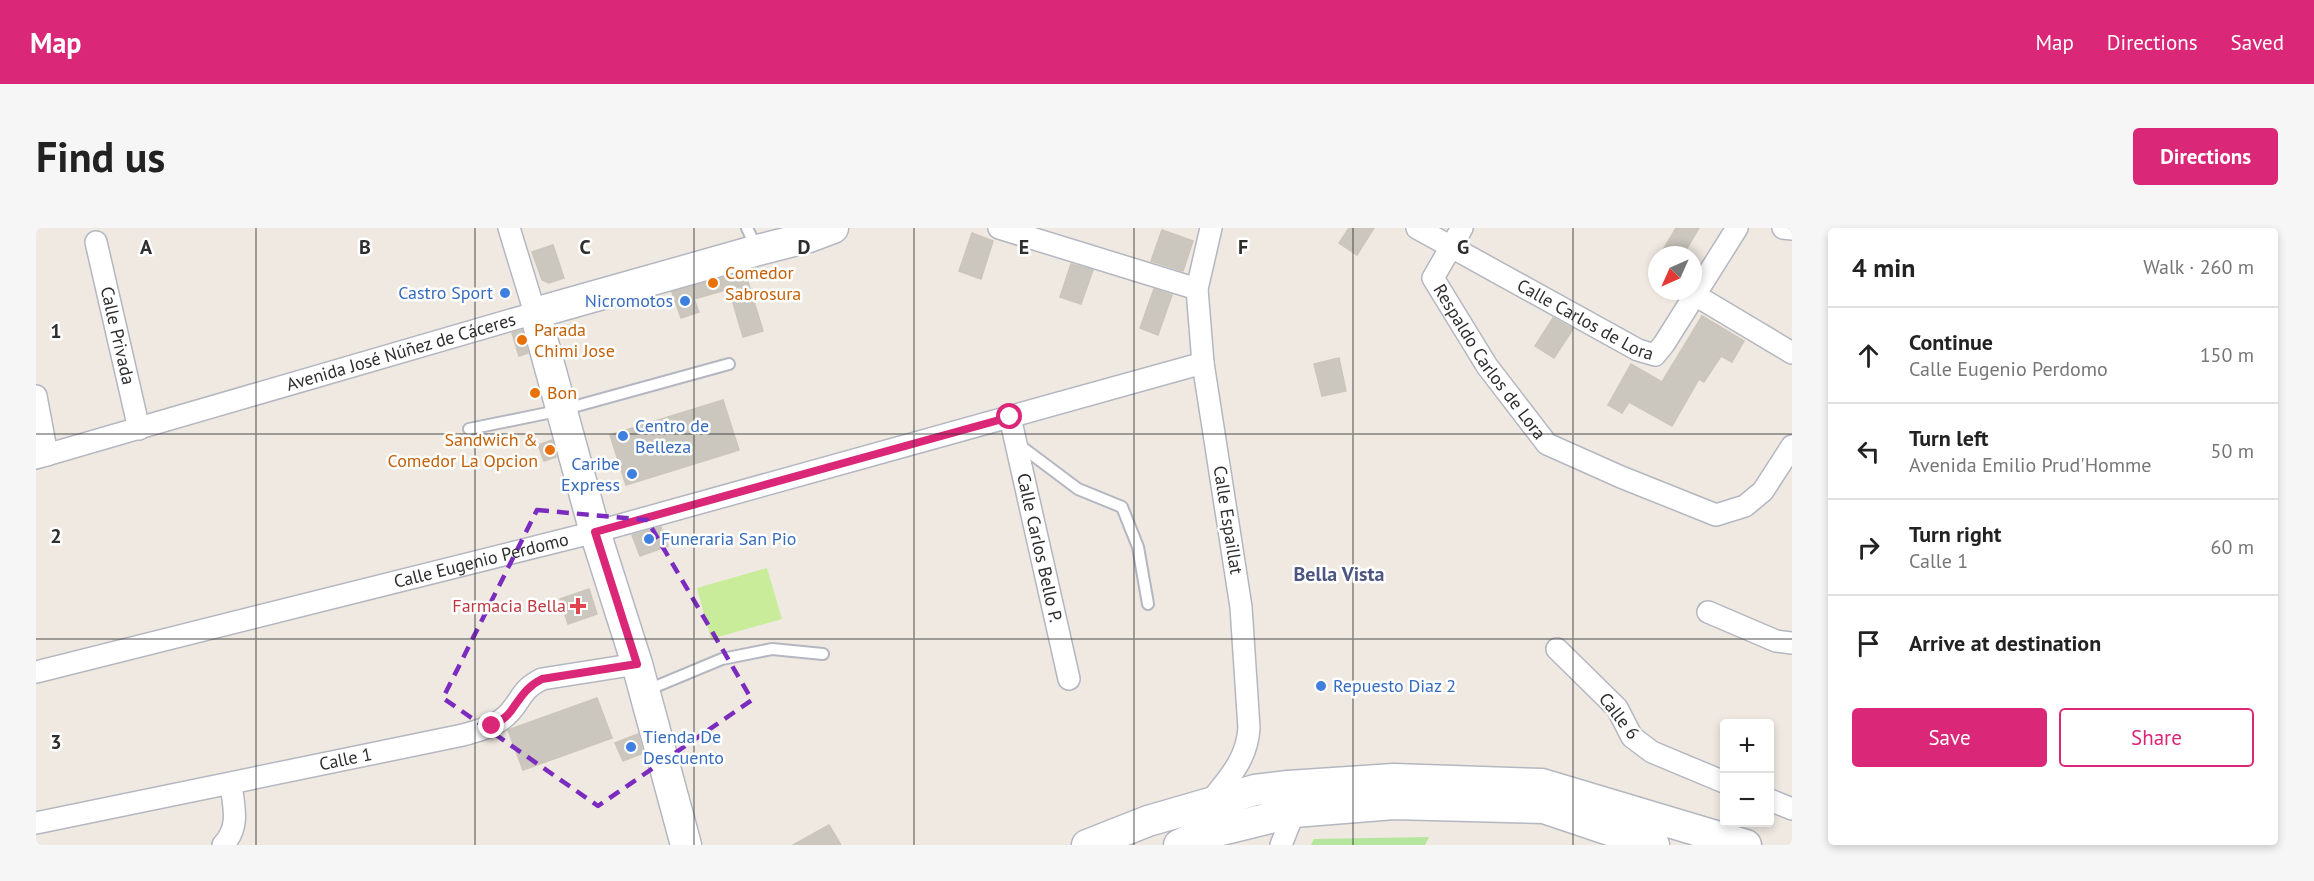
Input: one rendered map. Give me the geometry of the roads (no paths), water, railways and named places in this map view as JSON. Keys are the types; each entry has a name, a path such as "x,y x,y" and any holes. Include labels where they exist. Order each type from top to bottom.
{"main road":[{"name":"Avenida José Núñez de Cáceres","path":"535,313 752,239 810,237 833,228"},
{"path":"535,313 595,532 641,678 686,845"},
{"path":"1087,845 1148,821 1255,790 1394,779 1542,784 1746,845"},
{"path":"1192,842 1294,812 1394,804 1544,808 1654,845"}],"street":[{"path":"509,228 535,313"},
{"path":"999,228 1197,289"},
{"name":"Calle Espaillat","path":"1209,803 1238,765 1247,746 1249,728 1241,607 1203,363 1197,289 1211,228"},
{"name":"Calle Carlos de Lora","path":"1417,228 1456,237 1638,350 1655,355 1665,344 1692,300"},
{"name":"Calle Carlos de Lora","path":"1702,284 1737,228"},
{"path":"1784,228 1792,229"},
{"name":"Respaldo Carlos de Lora","path":"1456,237 1433,278 1487,366 1547,444 1716,515 1745,506 1763,491 1788,460"},
{"name":"Calle Privada","path":"96,242 139,429"},
{"path":"1702,299 1792,352"},
{"name":"Avenida José Núñez de Cáceres","path":"41,457 535,313"},
{"name":"Calle Eugenio Perdomo","path":"36,672 595,532 1203,363"},
{"path":"36,396 41,457"},
{"name":"Calle Carlos Bello P.","path":"1010,417 1069,679"},
{"path":"1708,612 1776,641 1792,643"},
{"name":"Calle 6","path":"1557,649 1617,708 1632,737 1652,752 1720,780"},
{"name":"Calle 1","path":"36,823 231,785 464,735 492,726 504,718 511,711 519,696 531,684 542,679 641,678"},
{"path":"223,845 231,837 236,822 231,785"},
{"path":"1774,802 1792,809"},
{"path":"1281,845 1294,812"}],"lane":[{"path":"469,429 562,410 729,364"},
{"path":"1016,442 1078,489 1122,507 1138,547 1148,604"},
{"path":"641,678 772,649 823,654"}],"place":[{"name":"Comedor Sabrosura","path":"713,283"},
{"name":"Castro Sport","path":"505,293"},
{"name":"Nicromotos","path":"685,301"},
{"name":"Parada Chimi Jose","path":"522,340"},
{"name":"Bon","path":"535,393"},
{"name":"Centro de Belleza","path":"623,436"},
{"name":"Sandwich & Comedor La Opcion","path":"550,450"},
{"name":"Caribe Express","path":"632,474"},
{"name":"Funeraria San Pio","path":"649,539"},
{"name":"Farmacia Bella","path":"578,606"},
{"name":"Repuesto Diaz 2","path":"1321,686"},
{"name":"Tienda De Descuento","path":"631,747"}],"district":[{"name":"Bella Vista","path":"1339,574"}]}
